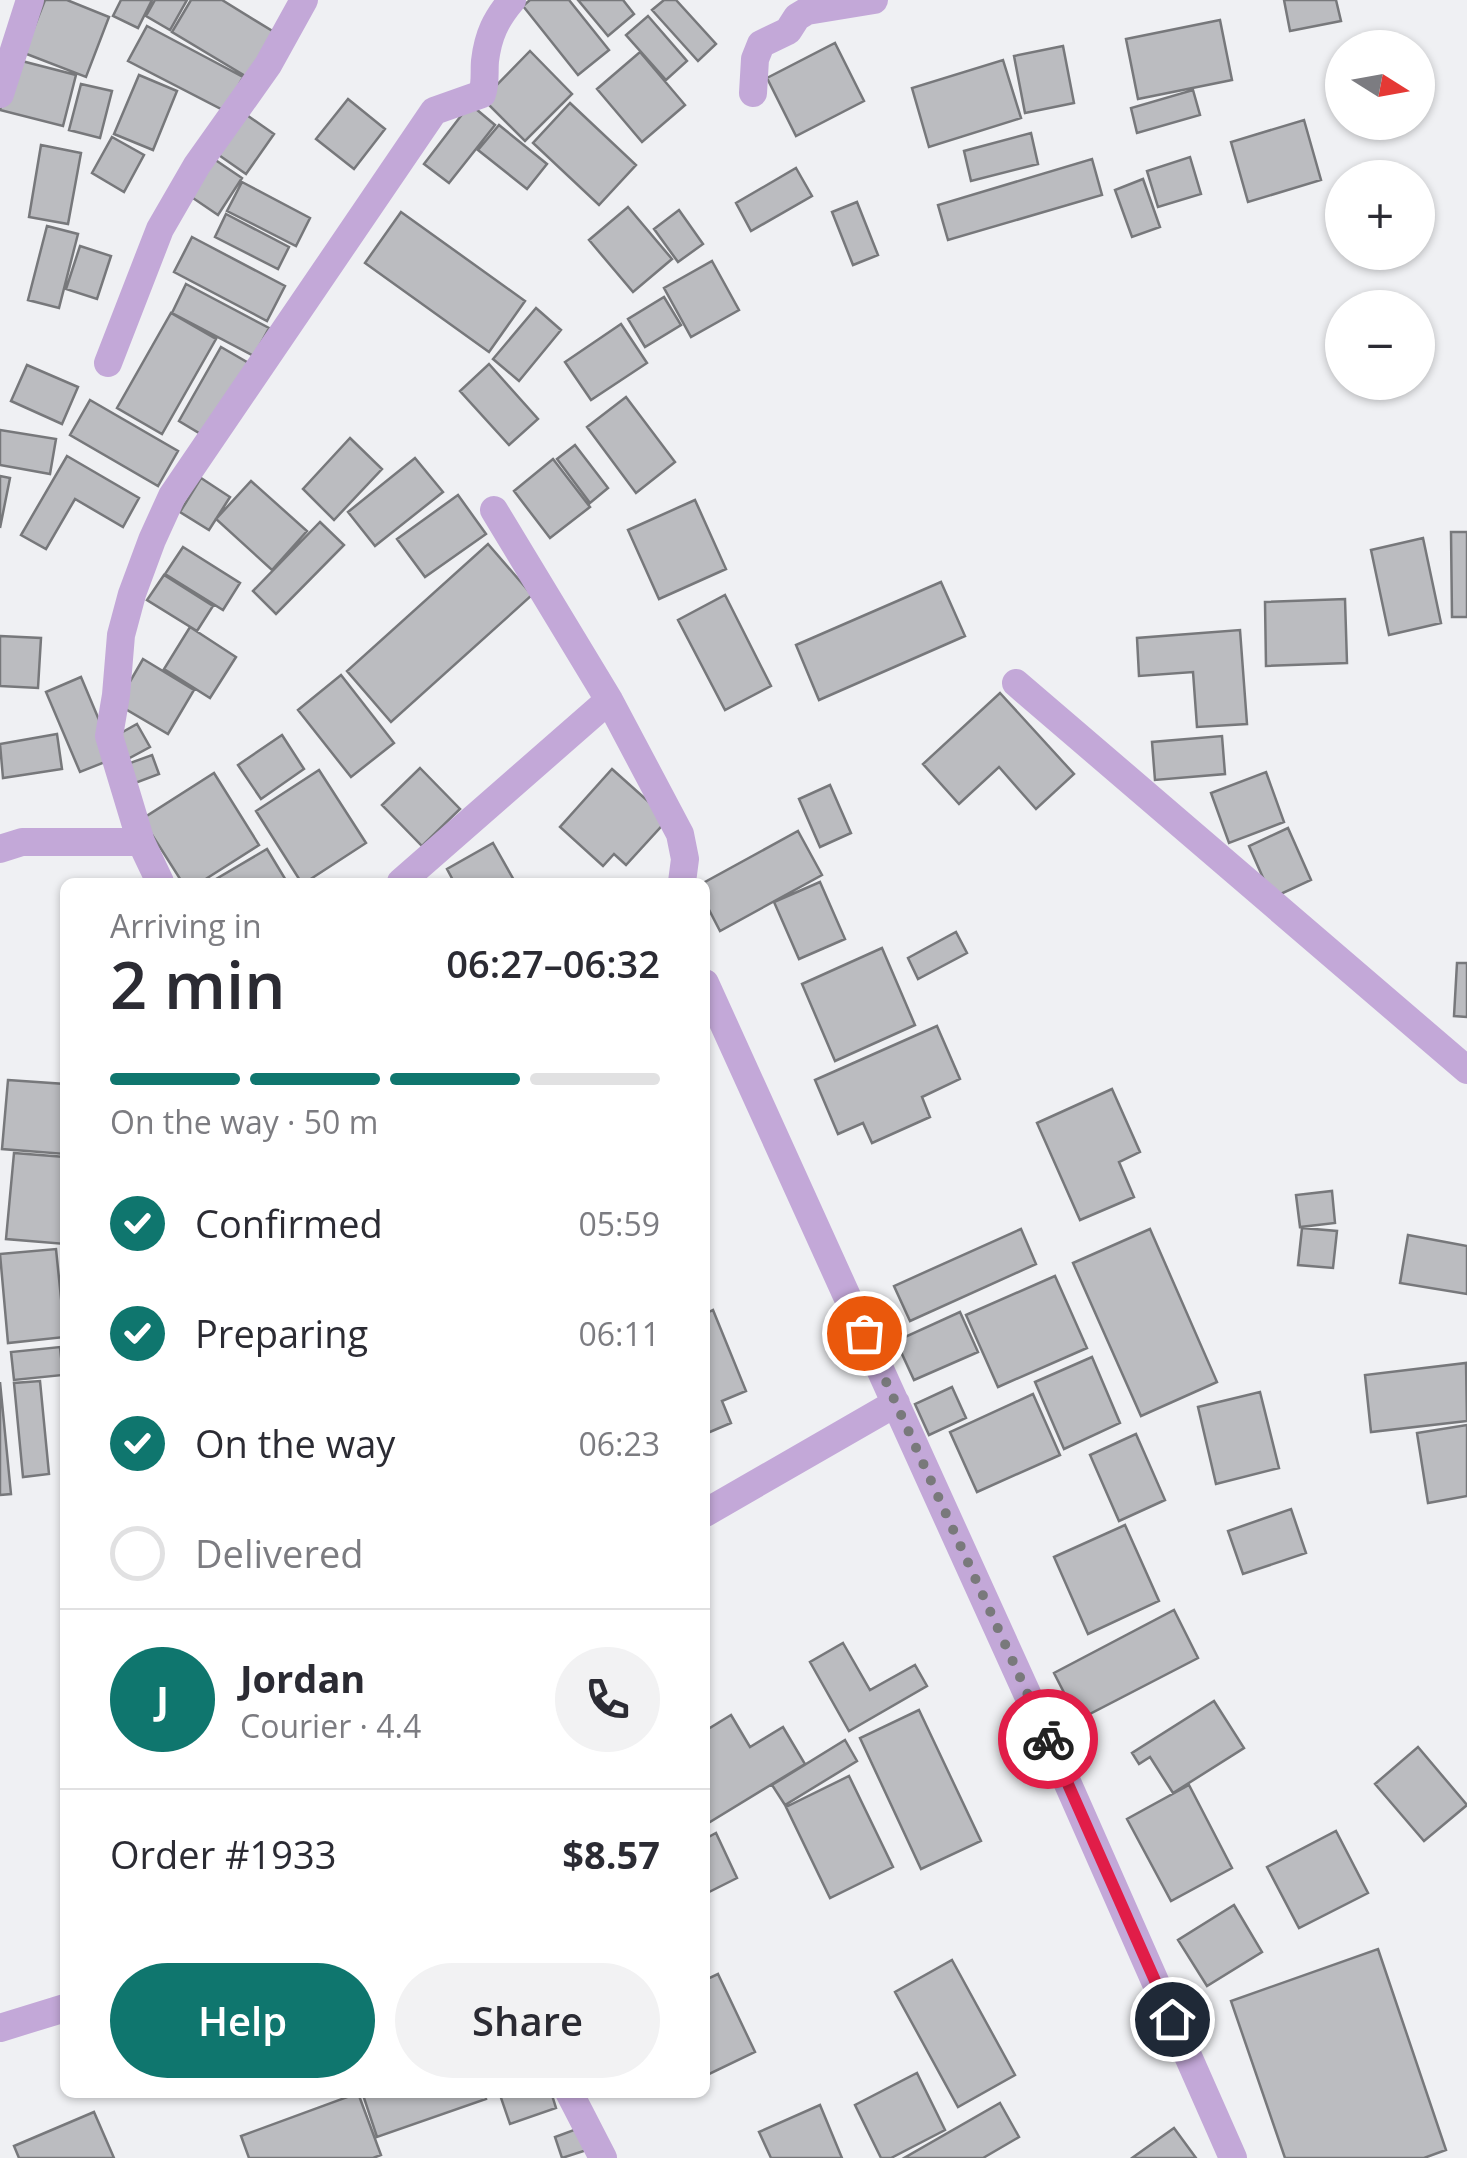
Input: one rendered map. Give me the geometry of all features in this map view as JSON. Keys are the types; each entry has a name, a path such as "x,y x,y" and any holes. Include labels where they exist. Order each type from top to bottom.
{"street":[{"path":"0,94 30,0"},
{"path":"108,363 160,229 197,165 268,65 304,0"},
{"path":"158,878 142,842 109,736 121,635 152,540 172,496 434,111 482,94 492,27 512,0"},
{"path":"753,94 755,59 761,44 788,30 796,17 807,11 874,0"},
{"path":"494,510 609,700 680,834 685,859 683,878"},
{"path":"1016,683 1467,1070"},
{"path":"406,878 609,700"},
{"path":"0,849 22,842 142,842"},
{"path":"710,994 1233,2158"},
{"path":"710,1510 896,1403"},
{"path":"0,2028 60,2010"},
{"path":"572,2098 604,2158"}],"building":[{"path":"45,0 67,0 109,17 86,77 24,53"},
{"path":"121,0 152,0 138,28 113,16"},
{"path":"155,0 187,0 170,30 146,16"},
{"path":"191,0 222,0 274,32 247,77 172,32"},
{"path":"530,0 569,0 609,50 578,75 523,6"},
{"path":"578,0 623,0 634,14 608,36"},
{"path":"664,0 676,0 716,44 698,61 652,10"},
{"path":"1284,0 1336,0 1341,21 1290,31"},
{"path":"648,16 687,61 666,80 626,35"},
{"path":"1220,20 1232,80 1138,99 1126,39"},
{"path":"147,26 243,77 225,111 128,61"},
{"path":"835,43 864,101 796,136 767,78"},
{"path":"1063,46 1074,103 1025,113 1014,56"},
{"path":"530,51 572,94 525,141 483,99"},
{"path":"640,52 685,105 642,142 597,89"},
{"path":"14,59 76,75 63,126 0,110"},
{"path":"1003,60 1021,118 929,147 912,88"},
{"path":"139,75 177,91 153,150 114,134"},
{"path":"81,84 112,91 100,138 69,130"},
{"path":"1193,90 1200,115 1137,133 1131,108"},
{"path":"348,99 385,129 354,169 316,139"},
{"path":"570,103 636,165 599,205 533,143"},
{"path":"470,104 495,125 449,183 424,164"},
{"path":"241,111 274,134 246,174 213,151"},
{"path":"1304,120 1321,180 1248,202 1231,142"},
{"path":"499,125 547,164 527,189 478,150"},
{"path":"1031,133 1038,164 971,181 964,151"},
{"path":"112,137 144,155 124,192 92,173"},
{"path":"41,145 81,153 68,224 29,217"},
{"path":"211,157 242,178 218,215 187,194"},
{"path":"1190,157 1201,194 1158,207 1147,171"},
{"path":"1092,159 1102,195 948,240 938,205"},
{"path":"796,168 812,196 751,231 736,203"},
{"path":"1143,179 1160,227 1132,237 1115,190"},
{"path":"242,182 310,218 296,246 227,211"},
{"path":"857,202 878,255 853,265 832,212"},
{"path":"628,207 672,259 633,292 589,240"},
{"path":"679,210 703,244 678,262 654,229"},
{"path":"401,212 525,301 489,352 365,263"},
{"path":"226,214 289,247 278,269 215,237"},
{"path":"47,226 78,234 59,308 28,300"},
{"path":"192,237 285,286 267,321 174,272"},
{"path":"80,246 111,256 97,299 66,289"},
{"path":"712,261 739,310 691,337 664,288"},
{"path":"186,284 269,328 254,356 172,313"},
{"path":"664,297 681,325 645,347 628,319"},
{"path":"536,308 561,330 519,381 493,359"},
{"path":"171,313 216,339 162,434 117,408"},
{"path":"621,324 647,363 591,400 565,362"},
{"path":"221,347 252,365 209,439 179,421"},
{"path":"489,364 538,419 509,445 460,391"},
{"path":"27,365 78,387 62,424 11,401"},
{"path":"626,397 675,462 636,493 587,427"},
{"path":"90,400 178,451 158,486 70,435"},
{"path":"0,430 56,439 50,474 0,465"},
{"path":"350,438 382,469 334,520 303,489"},
{"path":"575,445 608,488 590,503 557,459"},
{"path":"67,456 139,498 123,527 75,499 46,549 21,535"},
{"path":"415,458 443,492 375,546 348,512"},
{"path":"553,459 590,507 550,538 514,491"},
{"path":"0,476 10,478 0,528"},
{"path":"201,478 230,497 209,530 180,512"},
{"path":"251,481 307,531 272,570 216,519"},
{"path":"458,495 486,534 425,577 397,539"},
{"path":"695,500 726,569 659,599 628,530"},
{"path":"320,522 344,545 276,614 253,591"},
{"path":"1451,532 1467,532 1467,617 1452,617"},
{"path":"1423,538 1441,623 1389,635 1371,550"},
{"path":"488,544 532,595 391,722 347,671"},
{"path":"183,547 240,583 223,610 165,574"},
{"path":"164,575 213,606 197,631 147,600"},
{"path":"941,582 965,636 819,700 796,645"},
{"path":"725,595 771,686 725,710 678,620"},
{"path":"1345,599 1347,663 1266,666 1265,602"},
{"path":"190,627 236,657 210,698 164,669"},
{"path":"1240,630 1247,724 1197,727 1193,672 1139,676 1137,638"},
{"path":"0,636 41,638 38,688 0,686"},
{"path":"143,659 194,690 168,734 117,704"},
{"path":"341,675 394,743 351,777 298,710"},
{"path":"81,677 115,758 80,772 46,692"},
{"path":"1000,693 1074,774 1036,809 999,767 959,804 923,764"},
{"path":"137,724 150,747 124,761 112,738"},
{"path":"57,734 62,769 3,778 0,744"},
{"path":"282,735 304,769 261,799 238,765"},
{"path":"1222,736 1225,774 1155,780 1152,742"},
{"path":"152,755 159,774 130,785 122,766"},
{"path":"420,768 460,809 422,846 382,805"},
{"path":"612,769 668,819 626,865 614,854 603,866 560,827"},
{"path":"319,770 366,843 312,878 298,878 256,811"},
{"path":"1266,772 1284,822 1229,843 1211,793"},
{"path":"214,773 259,845 207,878 179,878 142,819"},
{"path":"830,785 851,833 820,847 799,799"},
{"path":"1288,828 1311,880 1272,898 1249,846"},
{"path":"798,831 822,875 720,931 710,912 710,879"},
{"path":"493,843 513,878 452,878 447,869"},
{"path":"267,849 285,878 218,878"},
{"path":"820,882 845,939 799,959 774,902"},
{"path":"956,932 967,953 918,979 908,958"},
{"path":"882,948 915,1025 835,1061 802,984"},
{"path":"1457,963 1467,963 1467,1017 1454,1016"},
{"path":"937,1026 960,1079 922,1097 930,1117 872,1143 863,1123 838,1134 815,1080"},
{"path":"8,1080 60,1084 60,1154 2,1149"},
{"path":"1112,1089 1140,1152 1119,1162 1134,1197 1080,1220 1037,1123"},
{"path":"14,1153 60,1157 60,1244 6,1239"},
{"path":"1332,1191 1335,1223 1300,1227 1296,1195"},
{"path":"1302,1228 1337,1231 1333,1268 1298,1265"},
{"path":"1021,1229 1036,1264 910,1321 894,1286"},
{"path":"1150,1229 1217,1382 1141,1416 1073,1263"},
{"path":"1408,1235 1467,1246 1467,1294 1400,1283"},
{"path":"56,1249 60,1338 8,1343 0,1254"},
{"path":"1055,1276 1087,1348 998,1387 966,1315"},
{"path":"713,1310 746,1391 722,1401 731,1423 710,1432"},
{"path":"960,1312 978,1352 914,1380 896,1341"},
{"path":"60,1347 60,1375 14,1380 11,1352"},
{"path":"1092,1357 1120,1423 1064,1449 1035,1382"},
{"path":"1466,1363 1467,1421 1371,1432 1365,1375"},
{"path":"40,1381 49,1474 23,1477 14,1383"},
{"path":"0,1382 11,1494 0,1495"},
{"path":"952,1387 966,1418 929,1435 915,1404"},
{"path":"1260,1392 1279,1468 1216,1484 1198,1407"},
{"path":"1033,1394 1060,1455 977,1492 950,1432"},
{"path":"1467,1425 1467,1496 1428,1503 1417,1433"},
{"path":"1136,1434 1165,1500 1119,1521 1090,1455"},
{"path":"1291,1509 1306,1553 1243,1574 1228,1531"},
{"path":"1125,1525 1159,1601 1088,1634 1054,1557"},
{"path":"1174,1610 1198,1658 1078,1720 1054,1673"},
{"path":"843,1643 870,1690 915,1665 927,1686 849,1731 810,1662"},
{"path":"1214,1701 1244,1748 1173,1793 1150,1757 1139,1764 1132,1753"},
{"path":"919,1710 981,1841 921,1869 860,1738"},
{"path":"731,1715 750,1747 783,1727 805,1764 710,1822 710,1728"},
{"path":"845,1740 857,1761 785,1805 772,1785"},
{"path":"1418,1747 1467,1805 1424,1841 1375,1784"},
{"path":"849,1776 893,1867 830,1898 786,1807"},
{"path":"1189,1785 1232,1868 1171,1901 1127,1819"},
{"path":"1336,1831 1368,1893 1299,1928 1267,1867"},
{"path":"716,1833 737,1878 710,1892 710,1836"},
{"path":"1234,1905 1262,1952 1207,1986 1178,1940"},
{"path":"1378,1949 1446,2150 1424,2158 1285,2158 1231,2001"},
{"path":"952,1960 1015,2075 958,2107 895,1992"},
{"path":"718,1974 755,2052 710,2074 710,1978"},
{"path":"917,2073 945,2130 891,2158 881,2158 855,2105"},
{"path":"344,2098 360,2098 381,2155 249,2158 241,2136"},
{"path":"364,2098 486,2098 486,2099 377,2137"},
{"path":"501,2098 553,2098 556,2108 510,2124"},
{"path":"1000,2103 1019,2137 983,2158 904,2158"},
{"path":"820,2105 842,2158 771,2158 759,2132"},
{"path":"94,2112 114,2158 19,2158 14,2146"},
{"path":"582,2127 590,2149 562,2158 555,2137"},
{"path":"1174,2128 1196,2158 1132,2158"}],"way so far":[{"path":"864,1333 1048,1739"}],"route":[{"path":"1048,1739 1172,2019"}]}
